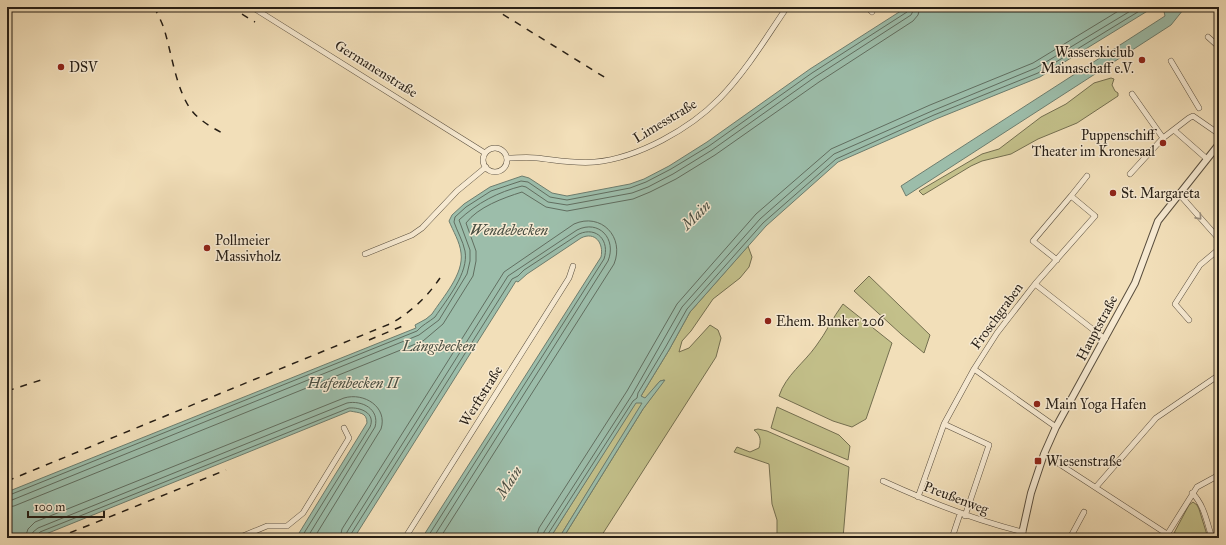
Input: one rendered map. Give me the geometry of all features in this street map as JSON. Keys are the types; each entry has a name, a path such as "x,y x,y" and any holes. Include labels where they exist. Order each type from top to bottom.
{"street":[{"name":"Germanenstraße","path":"252,7 485,153"},
{"name":"Limesstraße","path":"507,158 536,158 592,163 619,158 651,146 696,119 719,98 742,71 787,7"},
{"path":"867,7 872,12"},
{"path":"1208,37 1219,47"},
{"path":"1171,61 1199,108"},
{"path":"1132,94 1163,138"},
{"path":"1130,174 1163,138 1193,116 1219,134"},
{"path":"1174,130 1207,159"},
{"name":"Hauptstraße","path":"1022,536 1031,493 1044,454 1056,428 1134,283 1158,221 1219,144"},
{"path":"498,148 504,152 507,158 505,165 500,170 492,171 486,167 484,161 485,153 491,149 498,148"},
{"path":"365,254 412,235 422,228 457,191 486,167"},
{"path":"1057,260 1033,241 1087,176"},
{"path":"1180,195 1219,239"},
{"name":"Froschgraben","path":"918,497 944,424 974,369 997,333 1036,284 1095,216 1070,196"},
{"path":"1189,320 1175,304 1200,265 1219,249"},
{"name":"Werftstraße","path":"405,538 569,278 573,266"},
{"path":"1036,284 1105,339"},
{"path":"974,369 1056,428"},
{"path":"1096,487 1156,418 1219,375"},
{"path":"944,424 989,445 952,538"},
{"path":"238,538 267,526 287,526 303,513 349,438 344,428"},
{"path":"1044,454 1096,487 1166,536 1196,488 1219,475"},
{"name":"Preußenweg","path":"883,481 962,515 1022,536"},
{"path":"1192,493 1201,505 1212,538"},
{"path":"1070,538 1084,512"}],"shaded area":[{"path":"1111,78 1114,79 1112,85 1118,93 1118,96 1077,123 1038,139 1011,154 982,161 971,166 923,195 919,191 982,154 999,149 1041,117 1066,104 1094,83"},
{"path":"748,246 752,257 749,267 740,278 713,299 691,331 682,341 679,352 689,348 710,325 718,330 721,338 716,357 600,538 563,538 643,409 664,380 660,381 645,399 641,396 690,312"},
{"path":"869,276 930,335 924,353 854,291"},
{"path":"843,304 892,343 866,419 852,427 833,421 779,396 786,382 816,346"},
{"path":"636,402 643,403 559,538 550,538"},
{"path":"777,407 839,435 850,446 848,460 771,428"},
{"path":"758,429 767,431 849,467 843,538 777,538 777,520 772,504 769,464 734,452 737,447 750,452 759,448 760,438 754,430"},
{"path":"1193,502 1199,509 1208,538 1174,533 1189,505"}],"water":[{"path":"907,7 1154,7 1040,77 936,119 838,162 766,226 690,312 641,396 645,398 660,381 665,380 643,409 563,538 559,538 642,403 636,403 550,538 422,538 601,257 602,252 600,243 594,237 590,236 581,238 527,274 518,282 516,281 354,538 296,538 367,423 367,419 364,415 350,411 36,538 7,538 7,492 416,328 415,325 432,314 452,285 459,269 461,253 458,241 449,221 452,215 464,204 490,187 522,176 529,178 552,193 567,196 630,184 644,179 669,166 707,142 810,69"},
{"path":"1163,7 1183,7 1183,10 1171,25 906,196 901,186 1165,16"}],"railway":[{"path":"154,7 164,29 182,94 192,111 199,118 224,134"},
{"path":"230,7 255,22"},
{"path":"491,7 609,80"},
{"path":"7,481 392,323 419,303 440,278"},
{"path":"369,340 405,325"},
{"path":"7,391 44,379"},
{"path":"57,538 226,470"}],"place":[{"name":"Wasserskiclub Mainaschaff e.V.","path":"1142,60"},
{"name":"DSV","path":"61,67"},
{"name":"Puppenschiff Theater im Kronesaal","path":"1163,143"},
{"name":"St. Margareta","path":"1113,193"},
{"name":"Pollmeier Massivholz","path":"207,248"},
{"name":"Ehem. Bunker 206","path":"768,321"},
{"name":"Main Yoga Hafen","path":"1037,404"},
{"name":"Wiesenstraße","path":"1038,461"}],"water label":[{"name":"Main","path":"696,215"},
{"name":"Wendebecken","path":"509,230"},
{"name":"Längsbecken","path":"439,346"},
{"name":"Hafenbecken II","path":"353,383"},
{"name":"Main","path":"509,482"}]}
